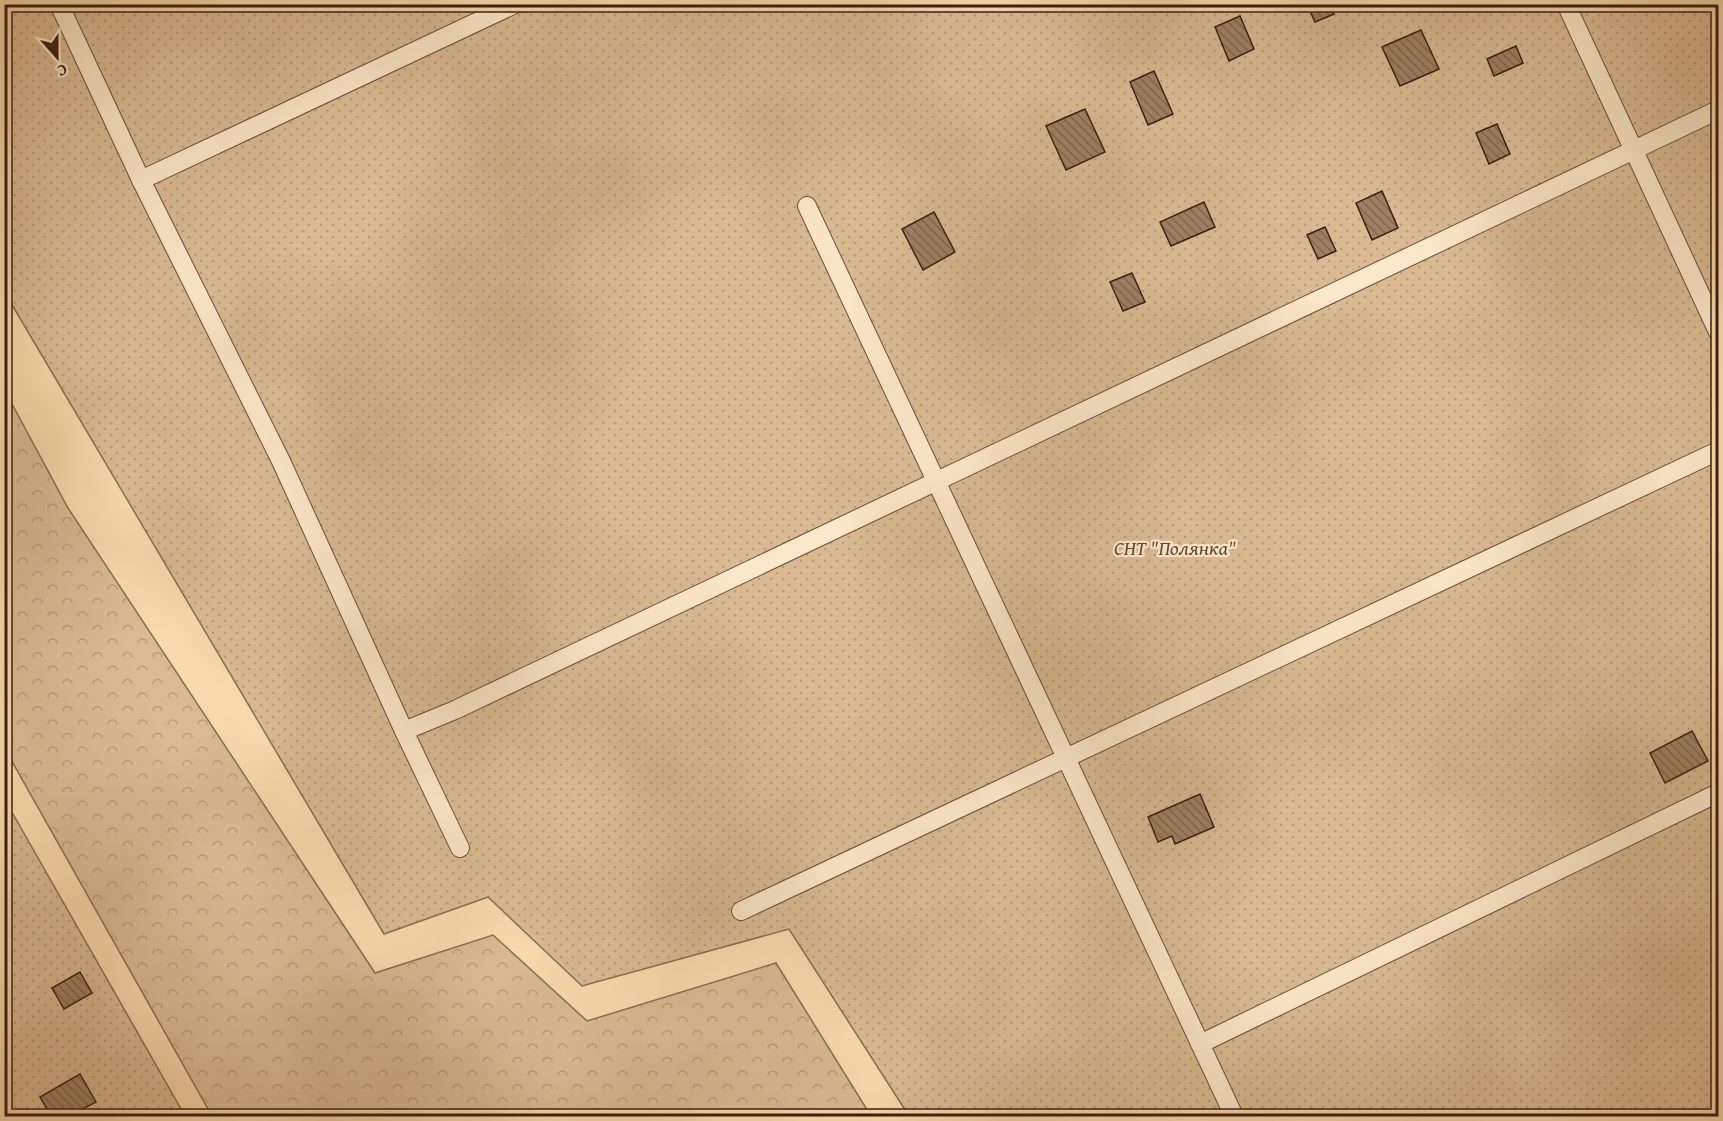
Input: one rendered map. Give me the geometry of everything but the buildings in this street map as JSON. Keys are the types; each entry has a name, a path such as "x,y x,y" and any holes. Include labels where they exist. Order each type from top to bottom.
{"lane":[{"path":"59,4 141,180 281,461 460,848"},
{"path":"141,180 515,4"},
{"path":"1566,4 1719,332"},
{"path":"404,731 455,710 937,483 1719,110"},
{"path":"807,206 1234,1116"},
{"path":"741,911 1719,451"},
{"path":"1200,1044 1719,793"}],"green space":[{"name":"СНТ \"Полянка\"","path":"4,5 1718,5 1718,1116 909,1116 789,929 582,986 488,897 384,934 5,293"},
{"path":"5,391 68,508 375,973 493,935 587,1021 776,963 871,1116 212,1116 5,749"},
{"path":"5,800 185,1116 5,1116"}]}
